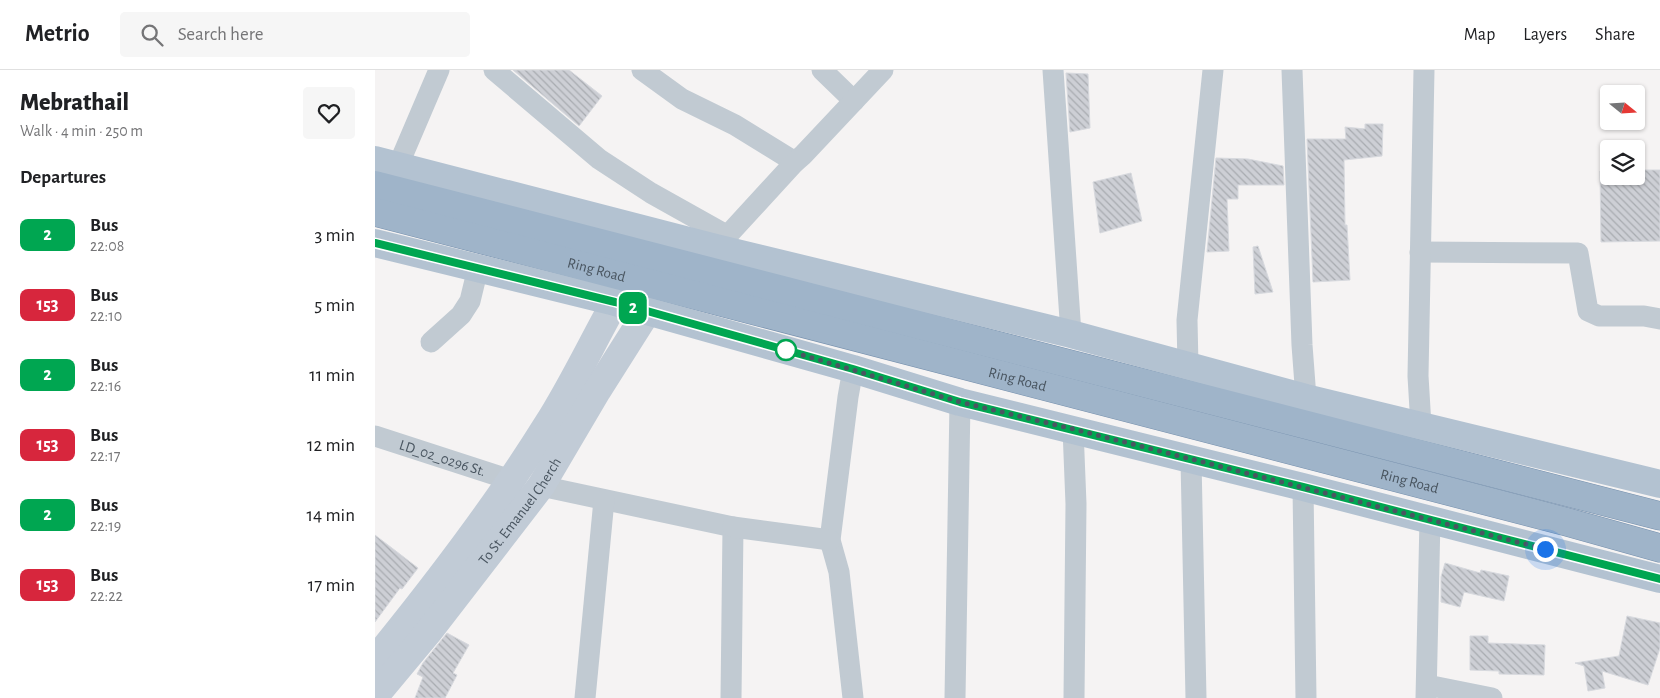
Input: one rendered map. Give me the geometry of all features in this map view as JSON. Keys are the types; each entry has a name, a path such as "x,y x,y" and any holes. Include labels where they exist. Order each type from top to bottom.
{"highway":[{"name":"Ring Road","path":"375,185 1660,516"},
{"name":"Ring Road","path":"375,212 1567,522 1660,548"}],"main road":[{"path":"387,163 721,242 1306,398 1660,484"},
{"path":"375,243 615,302 853,369 960,402 1430,519 1660,579"},
{"name":"To St. Emanuel Cherch","path":"375,660 425,599 511,480 548,423 615,302"},
{"name":"To St. Emanuel Cherch","path":"375,696 430,630 541,486 597,391 647,312"}],"street":[{"path":"387,163 439,70"},
{"path":"494,70 599,159 721,242 883,70"},
{"path":"642,70 682,99 735,125 795,162"},
{"path":"822,70 854,101"},
{"path":"1053,70 1071,334"},
{"path":"1188,366 1187,320 1213,70"},
{"path":"1292,70 1302,345 1306,398"},
{"path":"1421,426 1419,376 1420,252 1424,70"},
{"path":"1420,252 1578,253 1588,311 1599,316 1644,316 1660,319"},
{"path":"431,342 461,315 470,301 478,268"},
{"path":"853,369 830,540 839,572 853,698"},
{"path":"955,698 960,402"},
{"path":"1073,429 1076,504 1074,698"},
{"name":"LD_02_0296 St.","path":"375,436 511,480"},
{"path":"1191,460 1196,698"},
{"path":"541,486 733,527 830,540"},
{"path":"1303,487 1307,698"},
{"path":"585,698 604,500"},
{"path":"1430,519 1427,691 1492,698"},
{"path":"731,698 733,527"}],"building":[{"path":"513,70 569,70 602,96 579,126"},
{"path":"1066,73 1088,74 1090,128 1070,132"},
{"path":"1365,124 1383,124 1382,156 1344,160 1345,225 1347,225 1350,280 1313,282 1307,139 1346,139 1345,127 1365,129"},
{"path":"1216,158 1248,159 1283,166 1284,185 1238,185 1238,199 1227,199 1229,251 1207,252"},
{"path":"1645,170 1660,170 1660,241 1601,242 1600,185 1645,185"},
{"path":"1131,173 1142,221 1100,233 1093,182"},
{"path":"1258,246 1273,292 1255,294 1253,247"},
{"path":"375,535 418,568 402,589 400,588 375,622"},
{"path":"1445,563 1480,573 1481,570 1509,576 1504,601 1464,592 1460,607 1441,602 1441,577"},
{"path":"1627,616 1660,623 1660,648 1648,685 1602,671 1605,688 1588,691 1584,666 1575,663 1619,656"},
{"path":"447,633 469,645 453,673 457,675 445,698 415,698 423,677 417,674 423,663"},
{"path":"1470,636 1488,636 1488,643 1545,645 1544,675 1499,674 1499,671 1470,670"}],"bus line":[{"name":"2","path":"375,243 615,302 853,369 960,402 1303,487 1660,579"}],"route":[{"path":"786,350 960,402 1545,549"}]}
